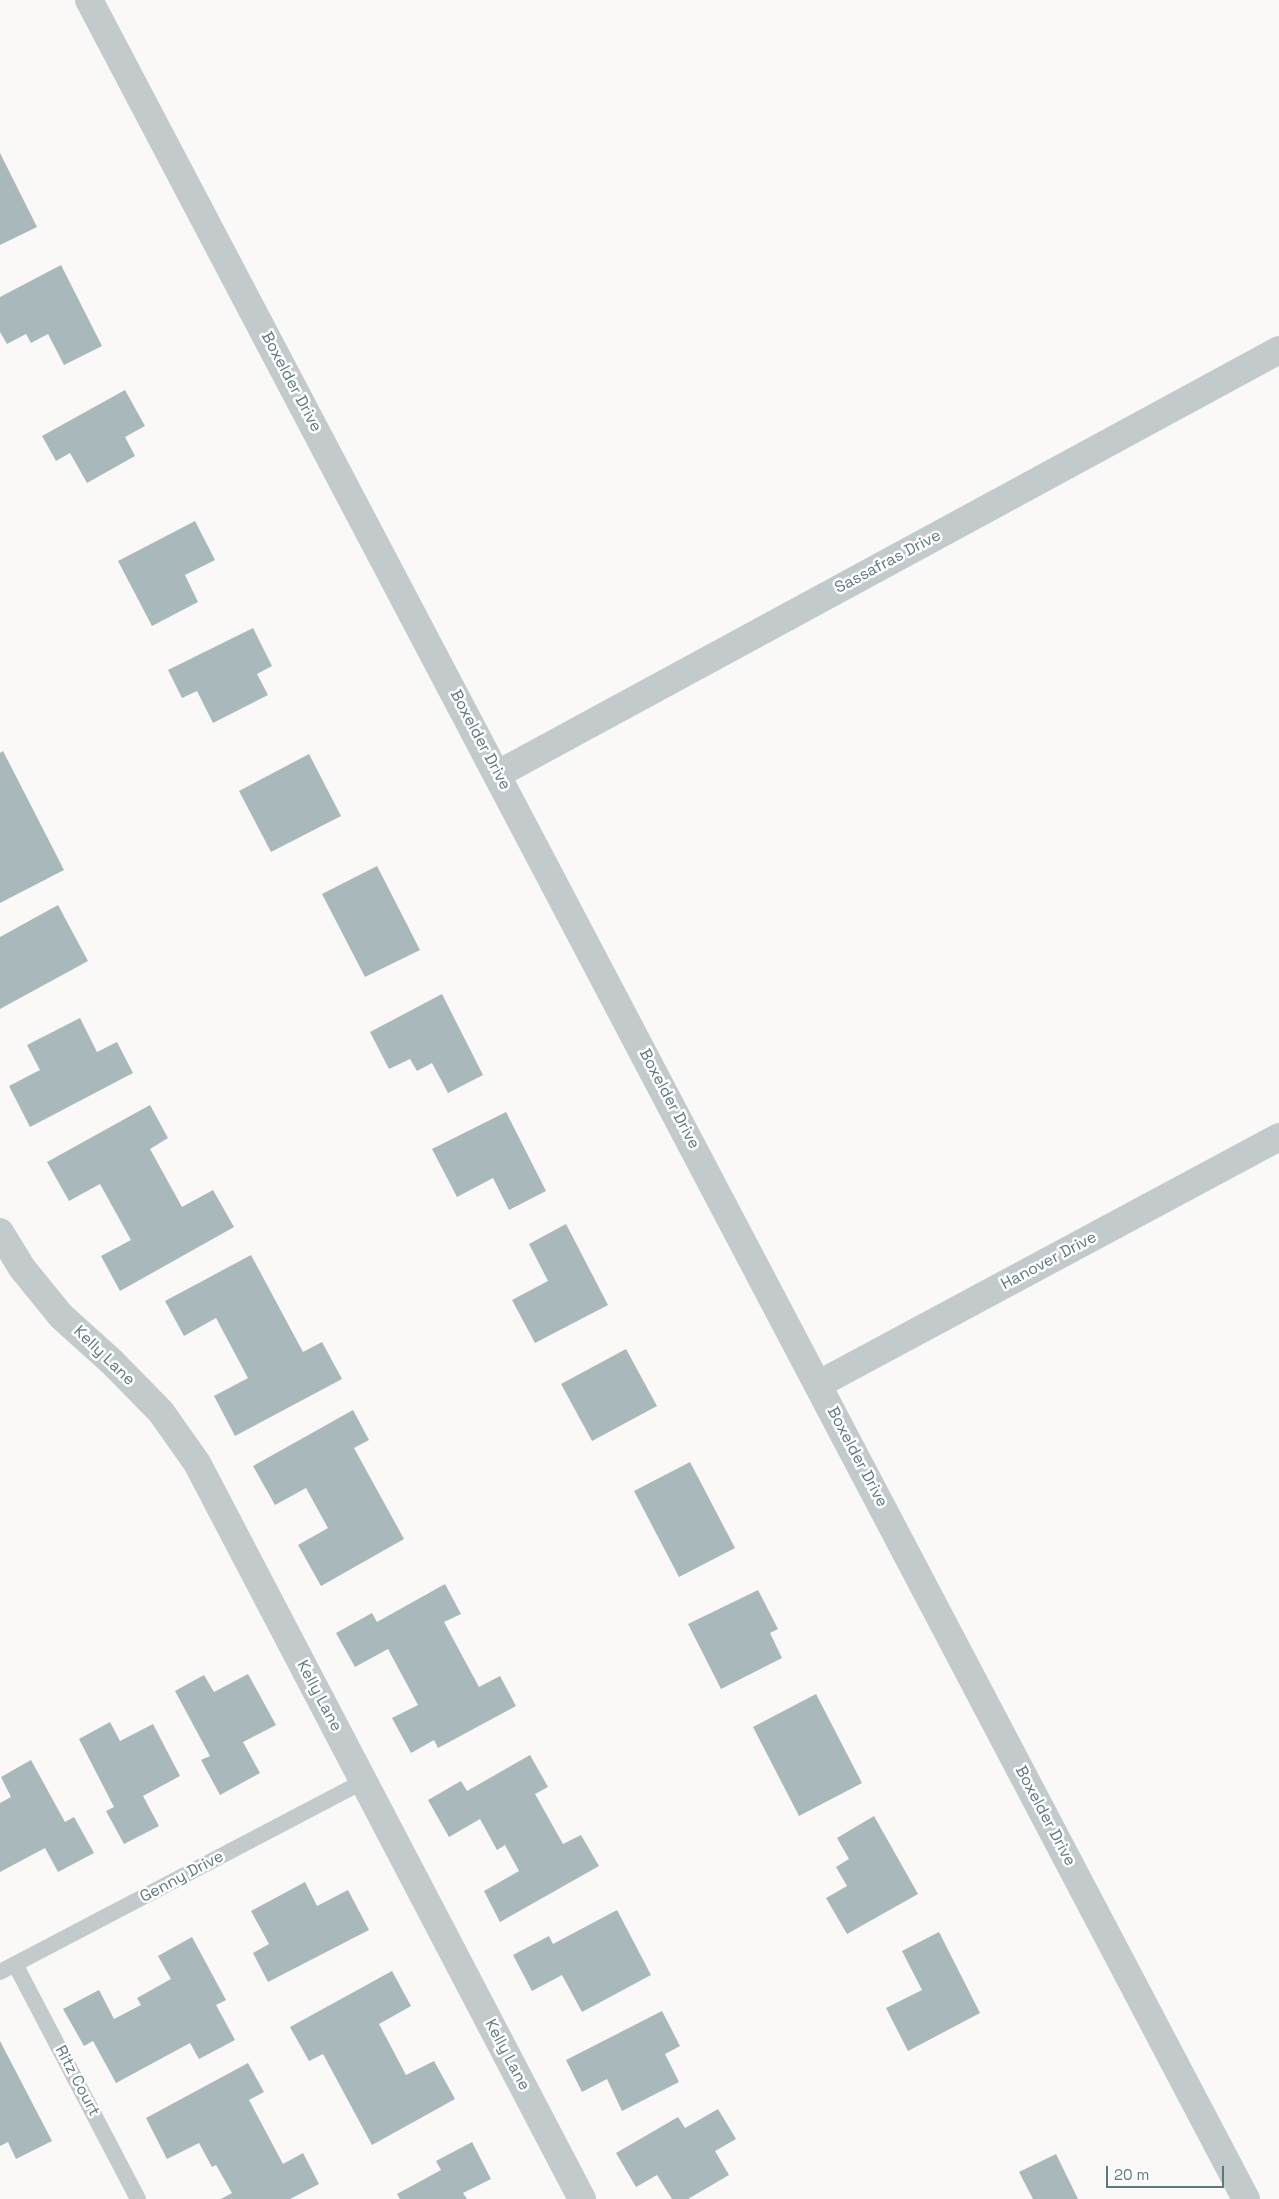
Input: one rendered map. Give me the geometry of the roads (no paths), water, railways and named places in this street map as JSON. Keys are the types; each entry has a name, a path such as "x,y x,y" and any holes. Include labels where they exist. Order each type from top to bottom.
{"street":[{"name":"Boxelder Drive","path":"89,0 819,1384 1246,2199"},
{"name":"Sassafras Drive","path":"498,774 1279,350"},
{"name":"Hanover Drive","path":"819,1384 1279,1138"},
{"name":"Kelly Lane","path":"0,1232 22,1268 61,1316 112,1362 161,1412 197,1463 582,2199"}],"lane":[{"name":"Genny Drive","path":"0,1972 364,1781"},
{"name":"Ritz Court","path":"15,1964 138,2199"}]}
